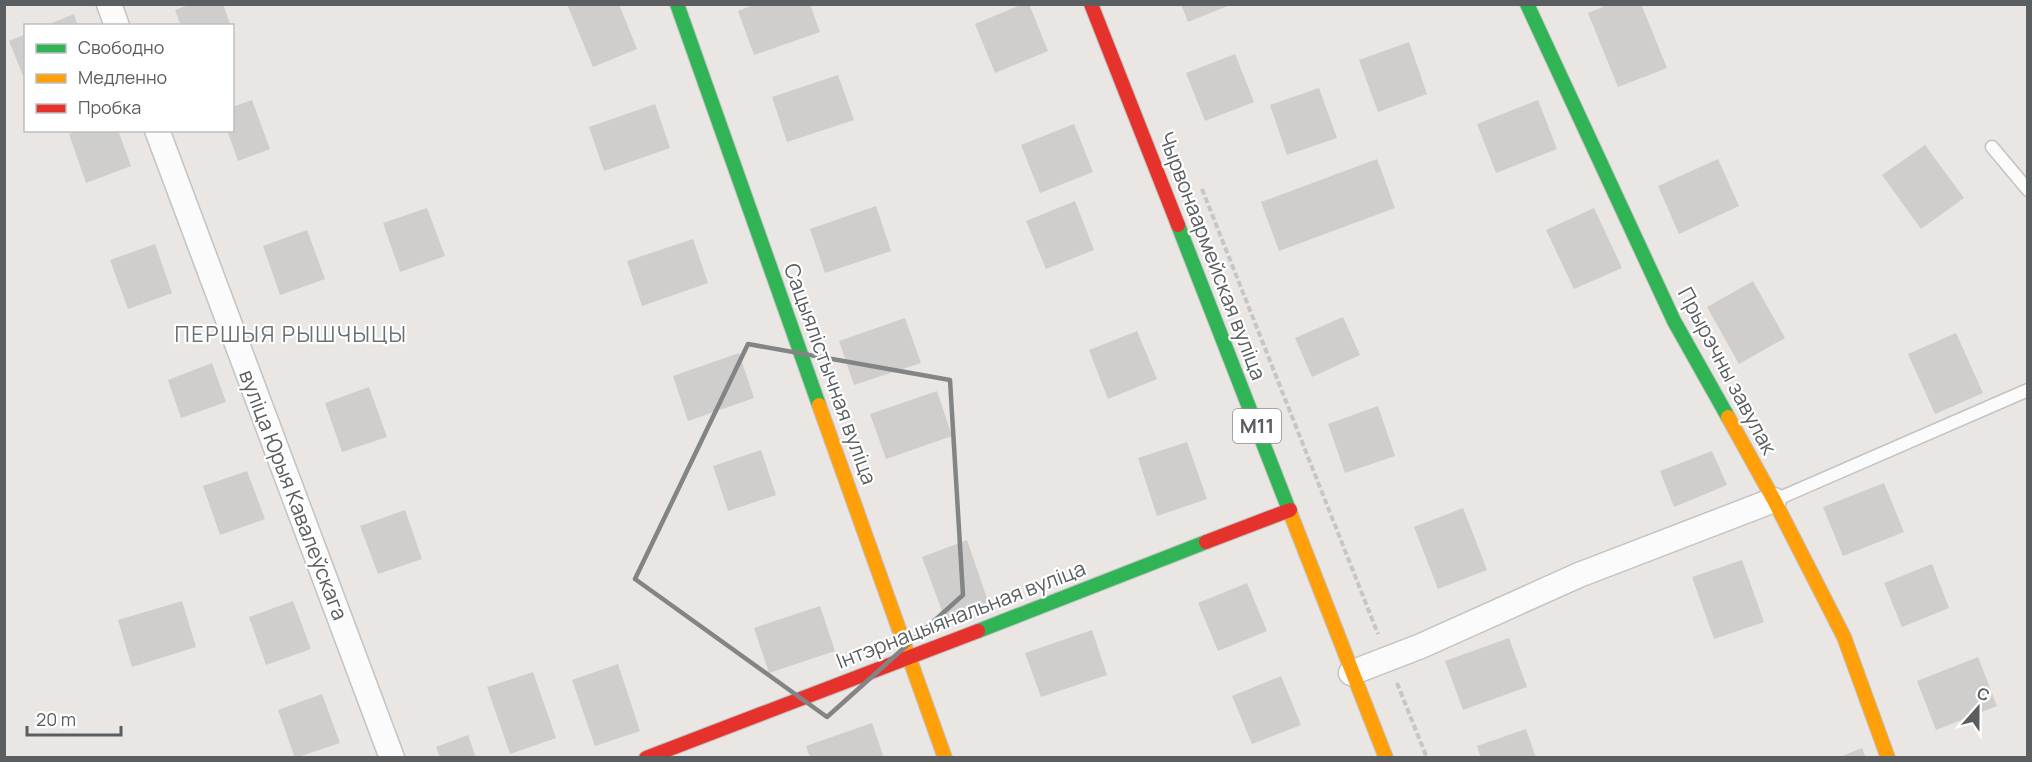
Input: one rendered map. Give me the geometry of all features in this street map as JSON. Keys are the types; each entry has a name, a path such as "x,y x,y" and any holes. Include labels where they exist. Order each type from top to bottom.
{"main road":[{"name":"Сацыялістычная вуліца","path":"676,4 945,758"},
{"name":"Чырвонаармейская вуліца","path":"1091,4 1386,758"},
{"name":"Прырэчны завулак","path":"1527,4 1674,321 1774,500 1844,637 1888,758"},
{"name":"Інтэрнацыянальная вуліца","path":"646,758 1290,510"}],"street":[{"path":"109,4 116,24"},
{"name":"вуліца Юрыя Кавалеўскага","path":"158,132 392,758"},
{"path":"1352,673 1421,646 1579,575 1774,500"}],"lane":[{"path":"1992,147 2028,190"},
{"path":"1774,500 2028,390"}],"path":[{"path":"1199,182 1427,758"}],"highlighted area":[{"path":"748,344 950,380 963,595 827,717 635,579"}],"building":[{"path":"192,4 223,4 230,24 180,24 175,10"},
{"path":"567,4 619,4 637,49 593,67"},
{"path":"756,4 810,4 820,32 754,55 738,11"},
{"path":"1023,4 1029,4 1048,51 995,73 975,24"},
{"path":"1181,4 1230,4 1230,5 1188,22"},
{"path":"1610,4 1641,4 1667,68 1618,87 1588,13"},
{"path":"74,14 77,24 49,24"},
{"path":"24,35 24,78 9,41"},
{"path":"1409,42 1427,94 1378,112 1359,60"},
{"path":"1235,54 1254,102 1205,121 1186,73"},
{"path":"838,75 854,120 787,142 772,97"},
{"path":"1319,88 1337,138 1287,155 1270,105"},
{"path":"252,100 270,149 238,161 228,132 234,132 234,106"},
{"path":"1538,100 1557,149 1496,173 1477,124"},
{"path":"655,104 670,148 604,171 589,127"},
{"path":"1074,124 1093,172 1040,193 1021,145"},
{"path":"74,132 119,132 131,166 86,183 69,134"},
{"path":"1925,145 1964,198 1921,229 1882,175"},
{"path":"1377,159 1395,208 1279,251 1261,202"},
{"path":"1718,159 1739,206 1679,234 1658,186"},
{"path":"1075,201 1094,250 1046,269 1026,221"},
{"path":"876,206 891,251 825,273 810,229"},
{"path":"427,208 445,256 400,272 383,223"},
{"path":"1594,208 1622,268 1574,289 1546,230"},
{"path":"307,230 325,279 280,295 263,246"},
{"path":"693,239 708,283 642,306 627,261"},
{"path":"155,244 172,293 128,309 110,260"},
{"path":"1753,281 1785,338 1739,364 1707,307"},
{"path":"1343,317 1360,355 1312,377 1295,338"},
{"path":"905,318 921,363 854,385 839,341"},
{"path":"1137,331 1157,379 1108,399 1089,350"},
{"path":"1956,333 1983,393 1935,414 1908,354"},
{"path":"739,353 754,398 688,421 673,376"},
{"path":"212,363 226,402 181,418 168,380"},
{"path":"369,387 387,437 342,452 325,403"},
{"path":"937,391 952,436 886,459 870,414"},
{"path":"1378,406 1395,456 1345,473 1328,424"},
{"path":"1187,442 1207,499 1157,516 1138,458"},
{"path":"761,450 776,495 728,511 713,466"},
{"path":"1712,451 1727,485 1674,507 1660,471"},
{"path":"247,471 265,519 220,535 203,486"},
{"path":"1884,483 1904,532 1843,556 1823,507"},
{"path":"1463,508 1487,570 1438,589 1414,527"},
{"path":"405,510 422,559 378,574 360,526"},
{"path":"967,540 990,607 946,622 922,557"},
{"path":"1742,560 1764,622 1714,639 1692,577"},
{"path":"1932,564 1949,608 1902,627 1884,583"},
{"path":"1247,583 1267,631 1218,651 1198,603"},
{"path":"182,601 196,647 132,667 118,620"},
{"path":"293,601 311,649 266,665 249,617"},
{"path":"820,606 835,651 769,673 754,628"},
{"path":"1092,630 1107,675 1041,697 1025,653"},
{"path":"1509,638 1527,687 1463,710 1445,661"},
{"path":"1978,657 1997,706 1936,730 1917,681"},
{"path":"618,664 640,731 595,746 572,680"},
{"path":"533,672 556,738 510,754 487,687"},
{"path":"1281,676 1301,725 1252,744 1232,696"},
{"path":"322,694 340,743 295,758 278,710"},
{"path":"872,723 884,758 810,758 806,746"},
{"path":"1526,729 1536,758 1481,758 1477,746"},
{"path":"468,735 476,758 440,758 436,747"},
{"path":"1862,748 1866,758 1840,758 1840,757"}],"traffic: fast":[{"path":"677,4 819,405"},
{"path":"1527,4 1674,321 1728,417"},
{"path":"1178,225 1291,515"},
{"path":"978,631 1206,542"}],"traffic: slow":[{"path":"819,405 945,758"},
{"path":"1728,417 1774,500 1844,637 1888,758"},
{"path":"1291,515 1386,758"}],"traffic: jam":[{"path":"1091,4 1178,225"},
{"path":"1206,542 1290,510"},
{"path":"646,758 978,631"}],"district":[{"name":"ПЕРШЫЯ РЫШЧЫЦЫ","path":"291,334"}]}
